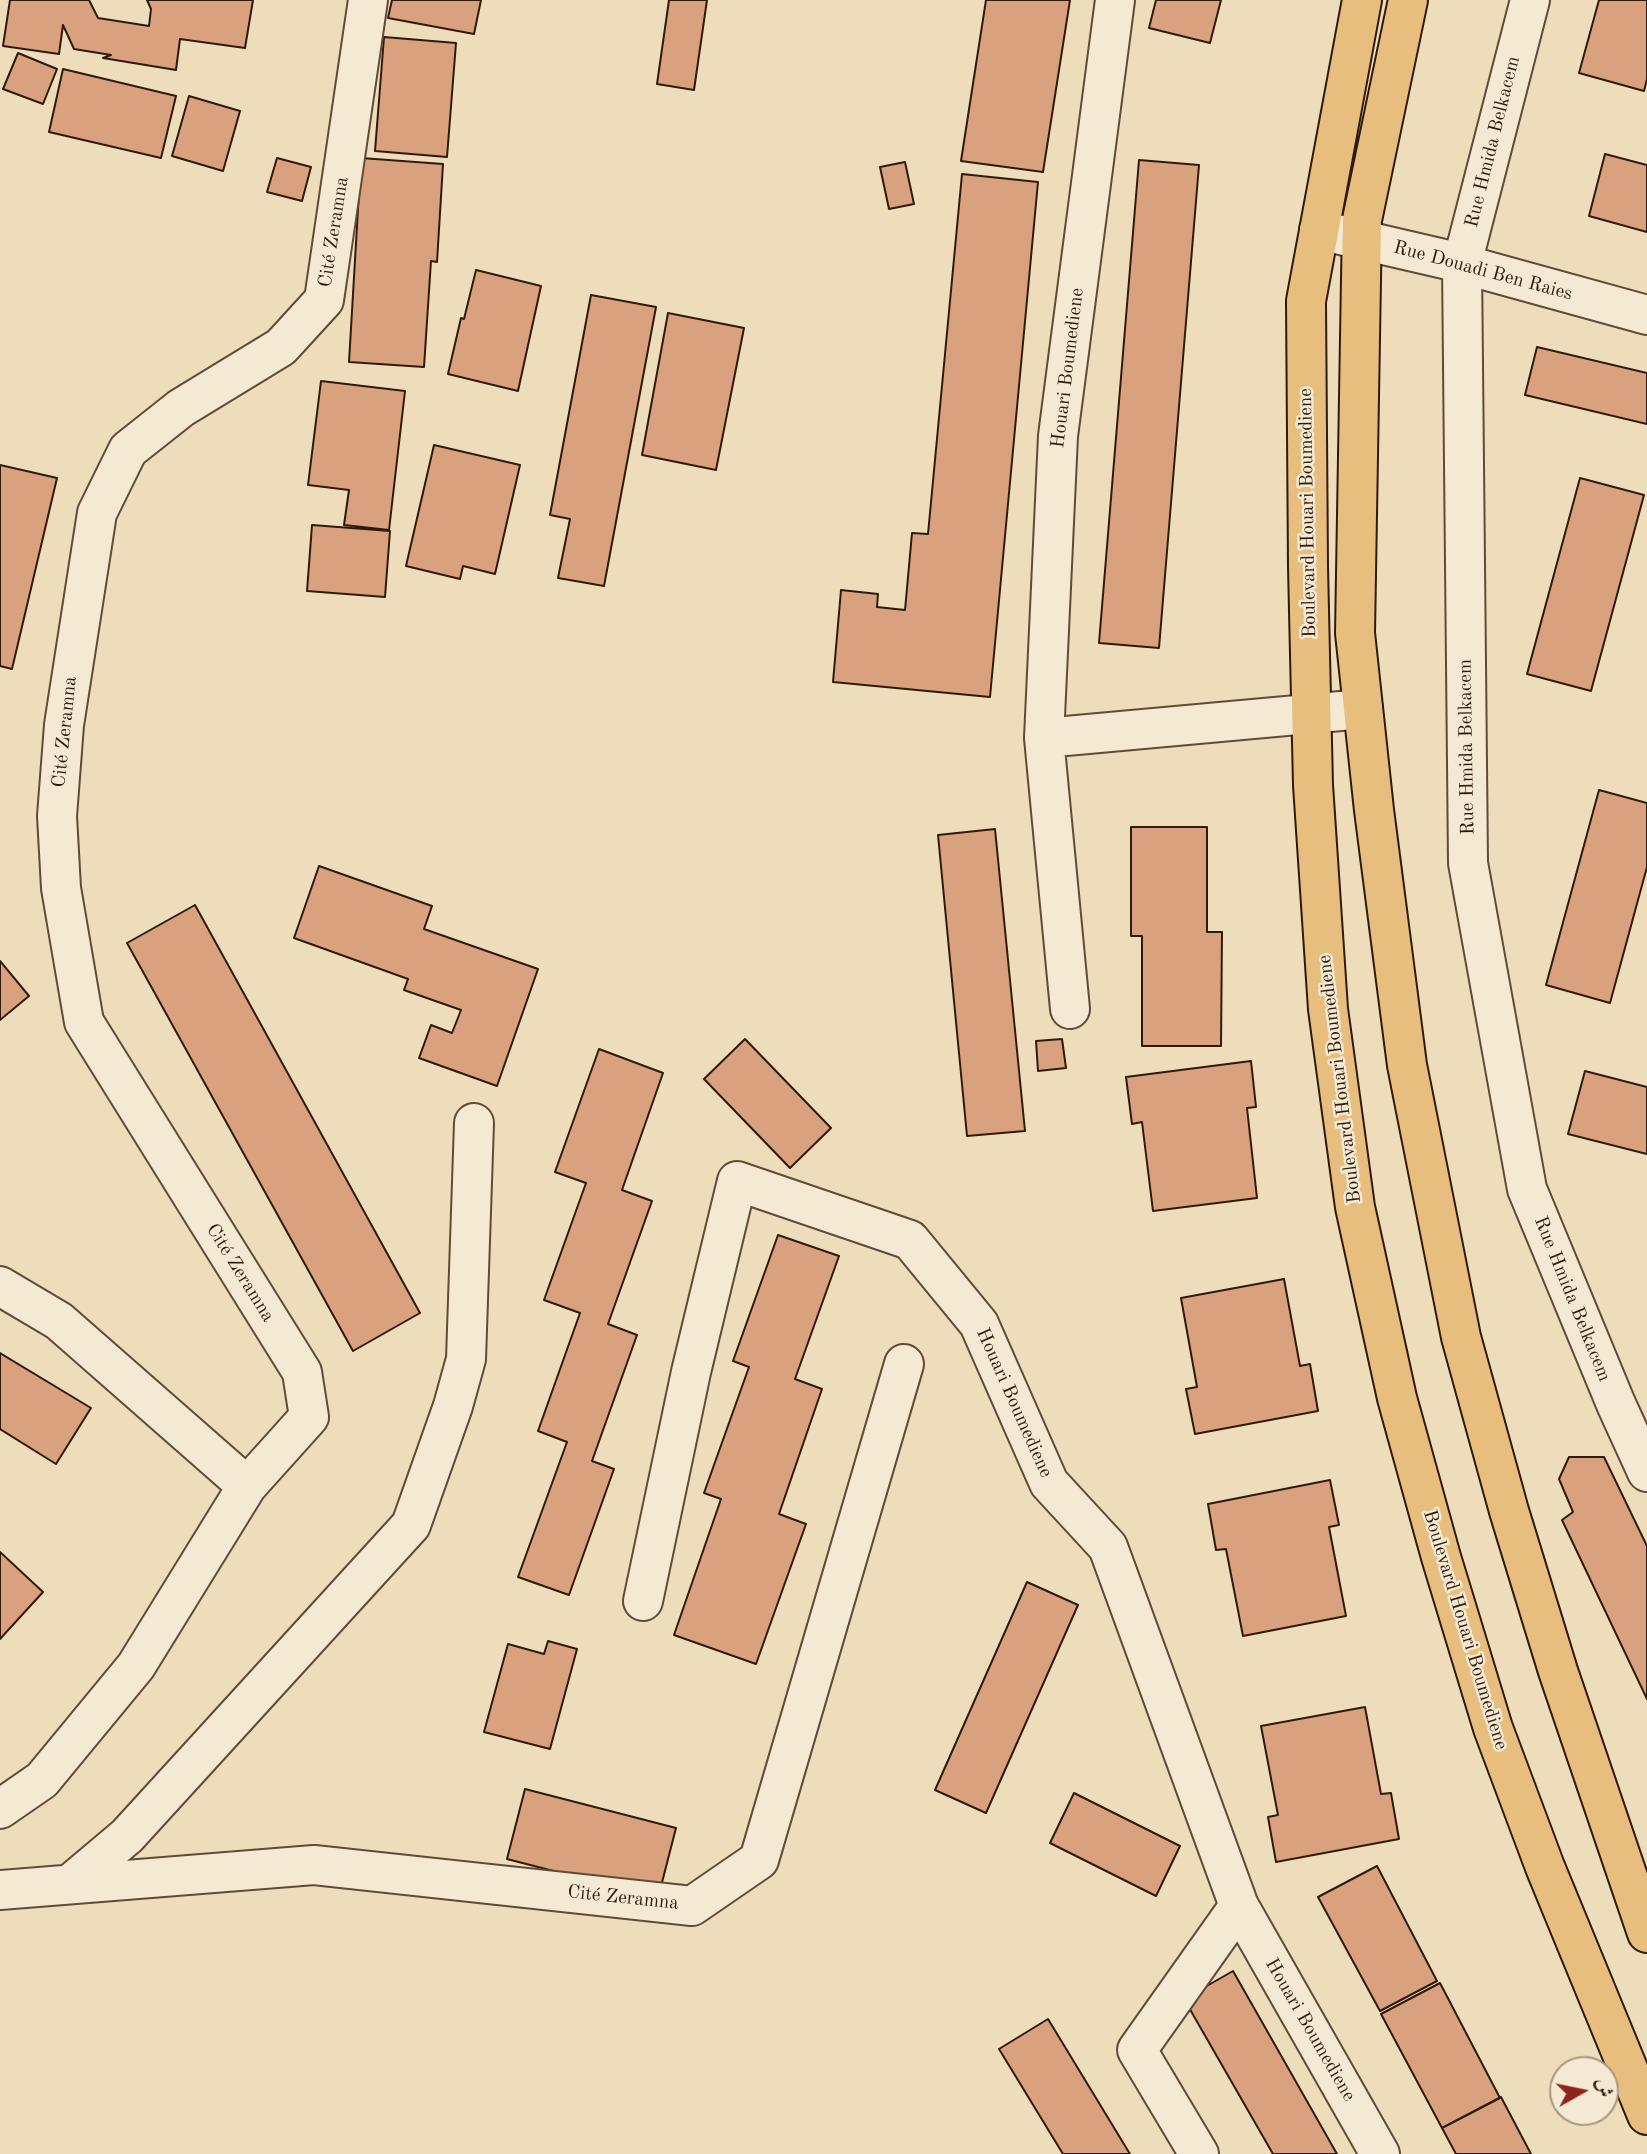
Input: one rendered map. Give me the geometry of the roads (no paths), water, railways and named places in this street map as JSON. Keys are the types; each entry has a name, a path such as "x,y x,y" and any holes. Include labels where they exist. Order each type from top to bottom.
{"highway":[{"name":"Boulevard Houari Boumediene","path":"1362,0 1306,300 1313,785 1328,1009 1355,1208 1397,1398 1441,1557 1493,1727 1545,1867 1647,2115"},
{"path":"1408,0 1362,220 1355,633 1407,1065 1461,1337 1509,1511 1554,1657 1647,1933"}],"street":[{"name":"Cité Zeramna","path":"0,1809 42,1780 136,1665 247,1486 309,1418 302,1372 84,1022 61,888 57,816 64,725 97,513 128,450 181,408 281,347 324,300 369,0"},
{"name":"Houari Boumediene","path":"1070,1009 1044,738 1058,436 1115,0"},
{"name":"Rue Hmida Belkacem","path":"1530,0 1462,264 1468,863 1527,1189 1631,1409 1647,1472"},
{"name":"Rue Douadi Ben Raies","path":"1319,230 1462,264 1647,315"},
{"path":"1044,738 1363,709"},
{"path":"70,1884 127,1836 411,1525 453,1406 466,1359 474,1122"},
{"name":"Houari Boumediene","path":"643,1601 691,1372 737,1181 910,1240 979,1324 1049,1483 1108,1547 1239,1906 1380,2154"},
{"path":"0,1286 58,1321 247,1486"},
{"name":"Cité Zeramna","path":"0,1889 314,1865 692,1906 759,1860 904,1364"},
{"path":"1199,2154 1137,2050 1239,1906"}]}
